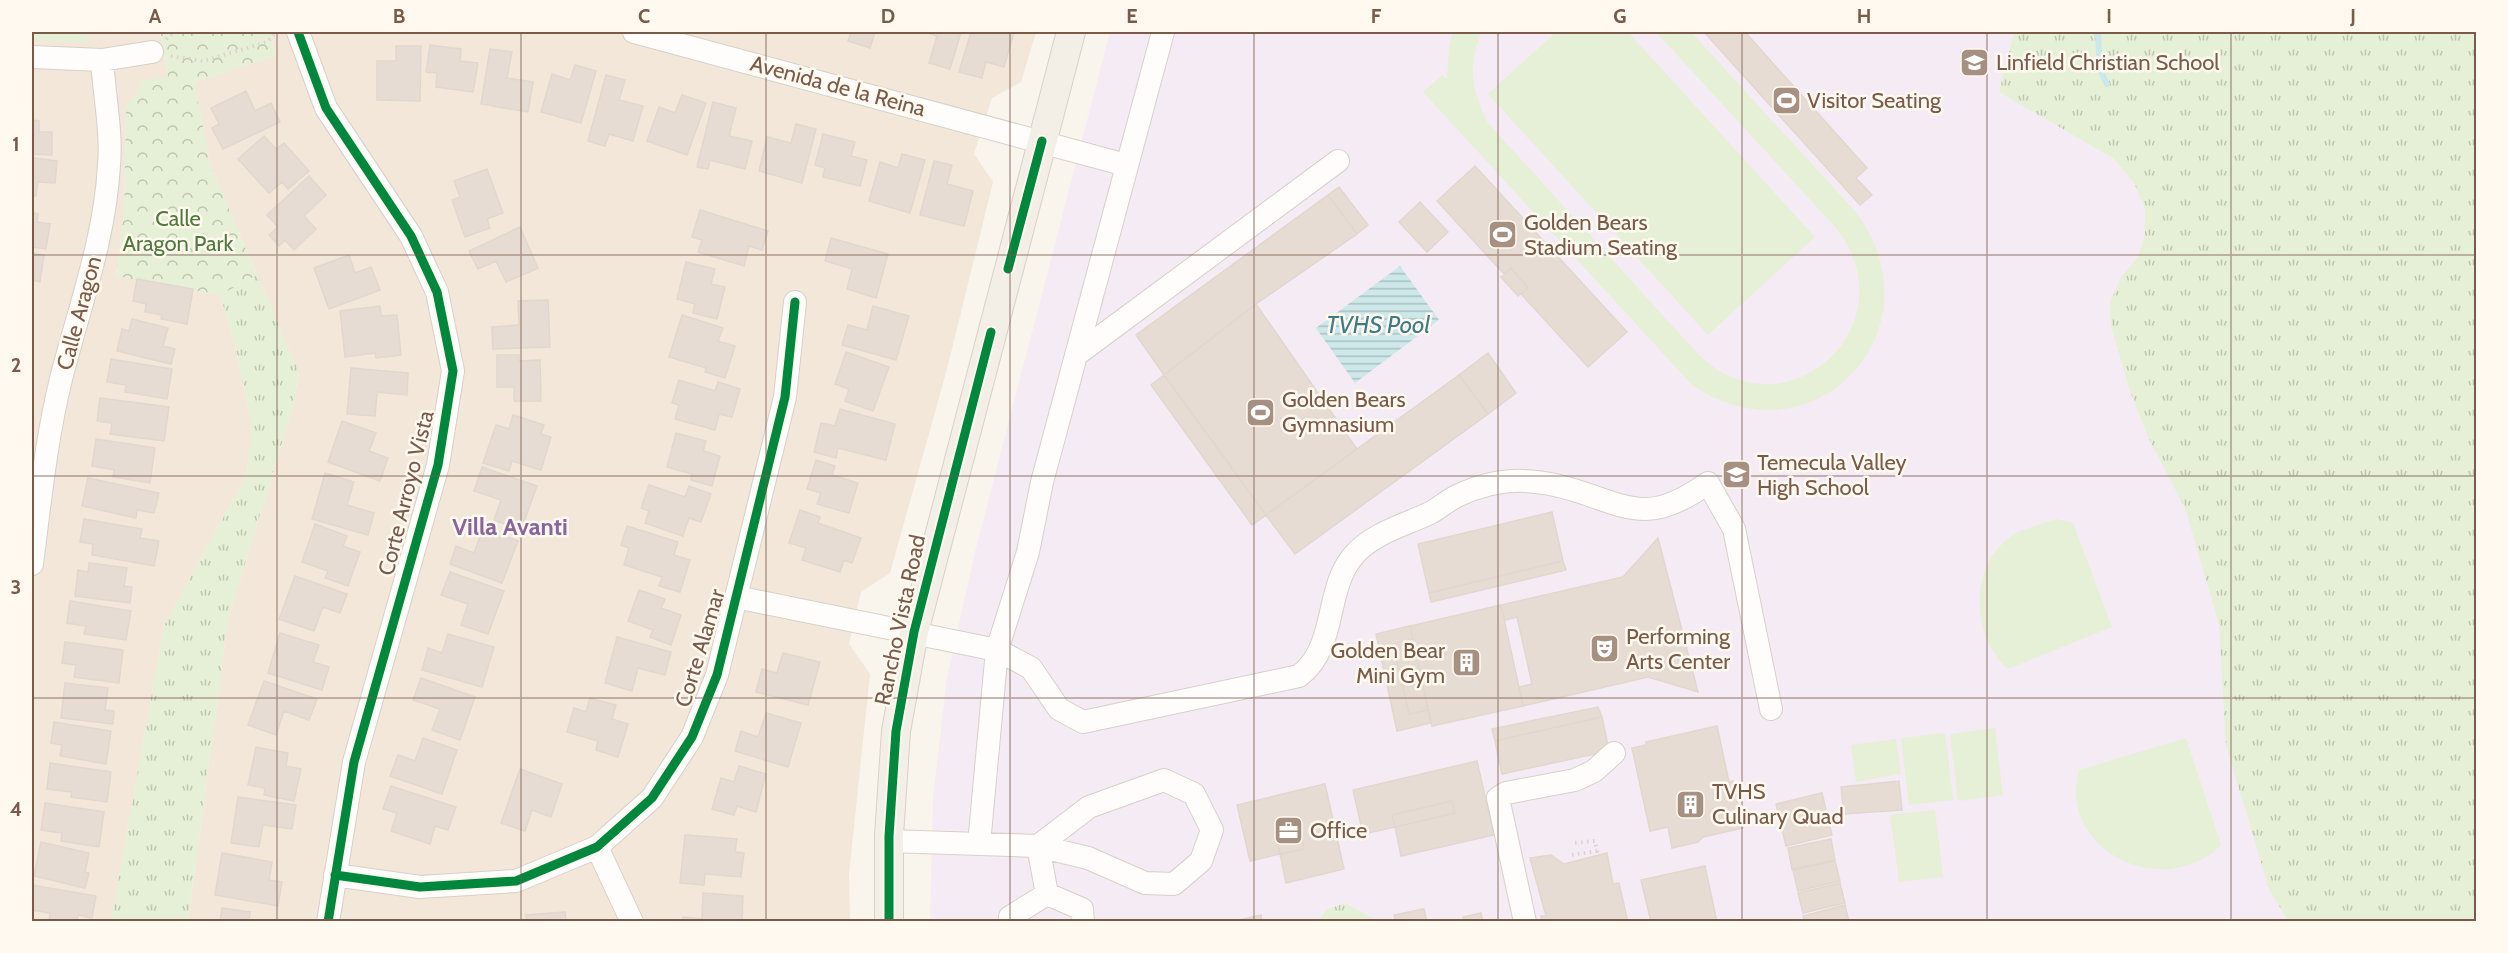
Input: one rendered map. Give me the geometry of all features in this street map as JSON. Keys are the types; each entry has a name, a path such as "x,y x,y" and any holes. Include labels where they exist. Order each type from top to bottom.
{"main road":[{"name":"Rancho Vista Road","path":"889,921 889,841 896,731 914,632 1071,32"}],"street":[{"name":"Corte Arroyo Vista","path":"298,32 326,108 411,236 437,292 453,371 438,465 354,762 328,921"},
{"name":"Avenida de la Reina","path":"634,32 1126,165"},
{"path":"979,844 997,650 1028,552 1042,482 1163,32"},
{"path":"32,57 102,60 153,52"},
{"name":"Calle Aragon","path":"32,564 48,439 61,378 94,262 104,213 110,163 102,60"},
{"path":"1076,355 1338,161"},
{"name":"Corte Alamar","path":"335,875 420,887 516,881 597,847 652,798 692,737 717,675 785,397 795,302"},
{"path":"736,597 997,650 1031,668 1059,709 1083,722 1299,676 1307,670 1320,650 1341,579 1354,555 1383,534 1431,512 1456,496 1505,481 1522,480 1547,483 1628,507 1648,509 1691,494 1708,483 1734,529 1771,709"},
{"path":"1525,921 1498,798 1516,790 1575,780 1594,771 1614,753"},
{"path":"889,841 1038,846 1088,858 1145,883 1174,884 1201,861 1212,831 1194,794 1164,780 1089,807 1038,846"},
{"path":"1038,846 1047,894"},
{"path":"597,847 632,921"},
{"path":"1010,921 1010,917 1047,894"},
{"path":"1047,894 1082,909 1083,921"}],"path":[{"path":"153,52 203,61 267,42 276,32"},
{"path":"1572,855 1597,851 1595,842 1574,843"}],"shaded area":[{"path":"32,32 160,32 168,78 140,90 126,107 124,213 116,275 220,295 235,344 252,427 247,474 164,626 111,921 32,921"},
{"name":"Villa Avanti","path":"270,32 1036,32 1021,82 992,98 974,154 993,182 947,369 890,573 861,592 849,644 870,674 849,874 850,921 188,922 228,619 292,410 299,373 211,167 194,82 276,55"},
{"name":"Temecula Valley High School","path":"1110,32 2014,32 1999,92 2114,159 2476,395 2476,921 930,922 933,797 947,678 975,552"}],"green space":[{"path":"32,32 81,32 93,42 36,41 32,40"},
{"name":"Calle Aragon Park","path":"160,32 270,32 276,55 194,82 211,167 257,275 220,295 116,276 124,213 126,107 140,90 139,81 168,77"},
{"path":"1453,32 1482,32 1474,55 1473,78 1478,101 1488,123 1698,354 1732,377 1767,384 1800,378 1828,360 1849,333 1859,301 1856,265 1836,228 1656,32 1691,32 1855,211 1879,255 1884,299 1875,339 1853,373 1821,397 1781,409 1738,406 1692,385 1423,92 1442,75 1447,79 1449,47"},
{"path":"1556,32 1628,32 1815,237 1708,335 1488,94"},
{"path":"2014,32 2476,32 2476,921 2288,921 2269,889 2226,745 2219,624 2185,508 2149,439 2130,391 2111,326 2110,303 2121,277 2138,257 2145,234 2145,208 2134,183 2114,159 1999,92"},
{"path":"257,275 299,372 292,410 228,619 188,921 111,921 164,626 247,474 252,427 235,344 220,295"},
{"path":"2056,519 2073,523 2112,627 2008,669 1995,655 1986,638 1981,619 1982,580 1989,561 2000,546 2016,533"},
{"path":"1995,728 2003,795 1958,801 1950,734"},
{"path":"1945,733 1953,800 1909,805 1901,738"},
{"path":"2186,738 2221,845 2198,861 2172,869 2145,868 2120,859 2099,844 2084,824 2076,799 2079,770"},
{"path":"1896,739 1901,774 1856,782 1851,745"},
{"path":"1935,810 1943,877 1899,882 1890,815"},
{"path":"1345,903 1372,918 1373,921 1319,921 1326,910"}],"water":[{"name":"TVHS Pool","path":"1400,266 1439,320 1355,383 1316,328"}],"building":[{"path":"851,32 875,32 870,48 848,41"},
{"path":"924,32 961,32 950,69 929,63 937,36"},
{"path":"971,32 1014,32 1004,67 986,62 982,78 959,72"},
{"name":"Visitor Seating","path":"1704,32 1745,32 1867,168 1856,178 1872,195 1860,205"},
{"path":"430,45 461,49 460,61 478,63 473,92 436,87 437,73 426,72"},
{"path":"396,46 421,46 420,101 377,100 377,61 396,61"},
{"path":"490,49 512,52 507,78 533,82 528,112 481,104"},
{"path":"575,65 596,71 581,123 541,112 552,74 570,80"},
{"path":"606,75 625,80 619,100 643,106 633,141 609,134 605,146 588,141"},
{"path":"246,91 255,111 271,103 280,122 223,149 212,128 219,124 211,108"},
{"path":"682,95 706,103 687,155 647,141 659,107 675,113"},
{"path":"713,102 736,108 729,136 752,141 745,169 710,160 708,169 697,167"},
{"path":"32,120 39,121 39,132 52,132 52,155 32,154"},
{"path":"796,124 816,129 802,183 759,171 767,137 791,143"},
{"path":"823,134 855,142 851,156 867,160 860,186 823,177 825,168 815,165"},
{"path":"264,136 276,149 284,143 309,171 288,189 282,182 269,193 238,159"},
{"path":"902,154 925,160 910,213 869,201 880,162 898,168"},
{"path":"33,158 57,161 55,183 38,182 36,196 32,195"},
{"path":"934,161 952,165 947,184 973,191 964,226 920,215"},
{"name":"Golden Bears Stadium Seating","path":"1475,166 1627,332 1588,367 1521,294 1528,288 1511,268 1504,274 1437,201"},
{"path":"487,169 503,213 487,219 490,228 465,237 452,200 460,197 454,181"},
{"path":"309,176 326,195 304,216 316,229 294,250 285,240 279,246 269,235 278,227 267,215"},
{"path":"1339,187 1368,225 1357,234 1328,195"},
{"path":"1328,195 1357,234 1256,304 1164,375 1136,335"},
{"path":"1420,202 1448,232 1427,252 1399,222"},
{"path":"700,210 768,231 762,250 749,246 744,266 698,252 702,240 692,237"},
{"path":"32,212 38,214 37,222 50,224 46,249 32,247"},
{"path":"520,227 538,268 506,282 496,261 478,269 469,251"},
{"path":"831,238 888,254 876,298 847,289 852,269 825,261"},
{"path":"32,253 44,255 40,282 32,280"},
{"path":"349,255 355,273 371,267 380,290 329,309 314,268"},
{"path":"686,262 715,269 711,284 725,287 717,319 693,313 695,304 677,299"},
{"path":"1511,268 1528,288 1518,296 1501,277"},
{"path":"137,279 193,289 187,324 161,319 162,315 145,312 146,304 133,301"},
{"path":"548,300 550,347 493,349 492,327 519,325 518,301"},
{"name":"Golden Bears Gymnasium","path":"1256,304 1357,449 1266,515 1164,375"},
{"path":"380,306 381,316 397,315 401,355 376,358 375,353 345,357 340,311"},
{"path":"873,306 909,316 896,360 842,345 848,325 867,330"},
{"path":"682,315 723,328 718,341 735,346 725,378 705,372 706,368 669,357"},
{"path":"132,319 168,328 163,346 175,349 171,364 117,351 122,329 129,331"},
{"path":"846,352 889,367 873,411 845,401 849,389 835,384"},
{"path":"1488,353 1516,393 1488,414 1459,375"},
{"path":"497,355 519,355 519,361 540,360 541,401 514,401 514,387 497,387"},
{"path":"111,359 172,369 167,399 125,392 126,385 107,382"},
{"path":"351,368 408,373 407,395 377,392 375,416 347,414"},
{"path":"1164,375 1266,515 1252,525 1151,385"},
{"path":"1459,375 1488,414 1295,554 1266,515"},
{"path":"679,380 715,391 718,382 740,389 732,417 719,414 715,430 675,419 679,405 672,403"},
{"path":"100,398 169,407 164,441 110,434 112,423 97,421"},
{"path":"840,409 895,424 886,460 838,448 836,458 814,452 821,423 835,426"},
{"path":"513,415 544,425 541,434 551,437 541,470 512,461 509,471 483,463 496,425 509,429"},
{"path":"342,421 376,433 369,451 388,458 380,481 328,462"},
{"path":"676,433 706,441 703,451 720,456 712,486 691,480 692,474 667,467"},
{"path":"96,439 155,448 150,483 113,477 114,470 92,466"},
{"path":"816,460 835,466 832,475 858,483 849,513 817,504 821,493 807,489"},
{"path":"482,467 537,486 521,530 494,520 501,500 474,491"},
{"path":"325,473 354,482 347,505 374,513 368,535 312,519"},
{"path":"88,478 159,493 154,513 137,510 136,518 82,506"},
{"path":"649,485 685,497 689,486 711,494 701,522 689,518 683,536 645,523 649,511 641,508"},
{"path":"800,510 820,517 818,523 861,538 852,563 844,560 840,572 802,560 806,548 789,543"},
{"path":"1552,512 1563,561 1429,593 1418,544"},
{"path":"84,519 142,529 140,538 159,541 154,566 92,555 93,544 80,542"},
{"path":"315,524 347,536 343,546 360,552 348,586 325,578 328,571 302,562"},
{"path":"627,526 678,542 674,555 690,560 680,592 659,586 662,577 624,565 629,548 621,545"},
{"path":"483,528 518,541 502,583 450,564 456,546 474,553"},
{"name":"Performing Arts Center","path":"1658,538 1698,692 1648,677 1523,706 1519,687 1532,684 1517,617 1505,620 1501,605 1623,577"},
{"path":"1563,561 1566,570 1431,602 1429,593"},
{"path":"89,563 127,568 124,586 132,587 130,603 75,596 78,570 88,572"},
{"path":"450,572 504,591 488,634 461,625 468,604 441,595"},
{"path":"295,576 347,594 340,613 323,607 314,631 279,619"},
{"path":"639,590 665,599 661,608 681,615 671,645 650,637 653,630 628,621"},
{"path":"70,601 131,611 126,640 84,634 86,626 67,623"},
{"name":"Golden Bear Mini Gym","path":"1501,605 1523,706 1432,726 1410,626"},
{"path":"1410,626 1413,639 1393,644 1409,714 1428,710 1431,723 1397,731 1376,634"},
{"path":"280,633 319,645 313,662 329,667 322,690 268,673"},
{"path":"448,634 494,647 482,687 422,670 428,648 442,653"},
{"path":"617,637 671,652 665,675 638,668 632,691 605,683"},
{"path":"1413,639 1428,710 1409,714 1393,644"},
{"path":"65,642 123,650 119,683 74,677 76,665 62,663"},
{"path":"783,653 820,662 808,705 756,692 762,669 777,673"},
{"path":"421,678 475,697 460,740 432,730 440,709 413,700"},
{"path":"264,681 317,699 309,720 284,711 276,735 248,725"},
{"path":"65,683 108,688 105,710 114,711 113,724 61,718"},
{"path":"590,698 616,705 612,719 628,724 618,757 596,750 598,741 567,732 574,708 586,712"},
{"path":"1598,707 1602,717 1495,741 1492,729"},
{"path":"766,713 801,723 788,767 735,751 741,731 758,737"},
{"path":"1602,717 1609,751 1502,774 1495,741"},
{"path":"54,722 111,731 106,764 60,756 62,745 51,743"},
{"name":"TVHS Culinary Quad","path":"1717,726 1729,782 1733,781 1743,828 1703,837 1698,842 1672,848 1668,827 1650,831 1632,748 1646,745 1646,742"},
{"path":"423,738 457,750 442,794 390,776 398,755 415,761"},
{"path":"256,747 288,753 286,766 301,769 294,801 264,795 265,788 248,785"},
{"path":"1477,761 1494,835 1401,856 1395,827 1363,834 1353,790"},
{"path":"50,763 111,772 107,802 71,797 72,792 47,789"},
{"path":"739,766 766,774 756,812 737,806 734,815 712,809 721,778 734,782"},
{"path":"520,769 562,784 551,817 532,810 525,831 501,823"},
{"path":"1899,781 1902,810 1844,814 1841,787"},
{"name":"Office","path":"1325,784 1344,869 1286,883 1280,854 1250,861 1237,805"},
{"path":"391,786 456,807 448,830 435,826 430,844 391,831 397,813 383,809"},
{"path":"1822,793 1832,835 1786,846 1776,804"},
{"path":"238,797 296,805 292,829 263,825 259,847 231,843"},
{"path":"1452,801 1455,813 1395,827 1392,815"},
{"path":"45,803 104,812 99,847 61,841 62,833 41,830"},
{"path":"1299,823 1304,849 1280,854 1274,829"},
{"path":"685,835 737,839 735,852 744,853 741,877 705,874 704,885 680,883"},
{"path":"1831,839 1835,860 1792,869 1788,848"},
{"path":"41,842 89,853 85,872 89,873 85,888 34,876"},
{"path":"222,853 272,862 269,880 282,882 278,906 215,895"},
{"path":"1607,853 1613,884 1619,883 1628,922 1542,922 1541,916 1546,916 1530,858 1551,855 1564,864"},
{"path":"1835,861 1840,881 1798,891 1793,870"},
{"path":"1705,866 1717,922 1651,922 1641,880"},
{"path":"1840,883 1845,903 1803,913 1798,893"},
{"path":"32,885 96,896 92,918 78,915 77,922 49,920 50,913 32,910"},
{"path":"703,893 743,896 742,922 683,922 683,917 702,919"},
{"path":"1845,905 1849,922 1805,922 1803,916"},
{"path":"222,908 250,912 249,922 220,922"},
{"path":"1424,909 1427,922 1396,922 1394,915"},
{"path":"565,912 566,922 527,922 526,915"},
{"path":"1481,913 1483,922 1464,922 1463,917"},
{"path":"1261,915 1262,922 1231,922"}],"waterway":[{"path":"2098,32 2100,70 2107,84"}],"cycle path":[{"path":"298,32 326,108 411,236 437,292 453,371 438,465 354,762 328,922"},
{"path":"1008,269 1042,141"},
{"path":"335,875 420,887 516,881 597,847 652,798 692,737 717,675 785,397 795,302"},
{"path":"889,922 889,836 896,731 914,632 991,332"}],"place":[{"name":"Linfield Christian School","path":"1975,62"},
{"name":"Visitor Seating","path":"1786,100"},
{"name":"Golden Bears Stadium Seating","path":"1503,235"},
{"name":"Golden Bears Gymnasium","path":"1261,412"},
{"name":"Temecula Valley High School","path":"1736,475"},
{"name":"Performing Arts Center","path":"1605,649"},
{"name":"Golden Bear Mini Gym","path":"1466,663"},
{"name":"TVHS Culinary Quad","path":"1691,804"},
{"name":"Office","path":"1289,830"}],"district":[{"name":"Villa Avanti","path":"510,526"}]}
